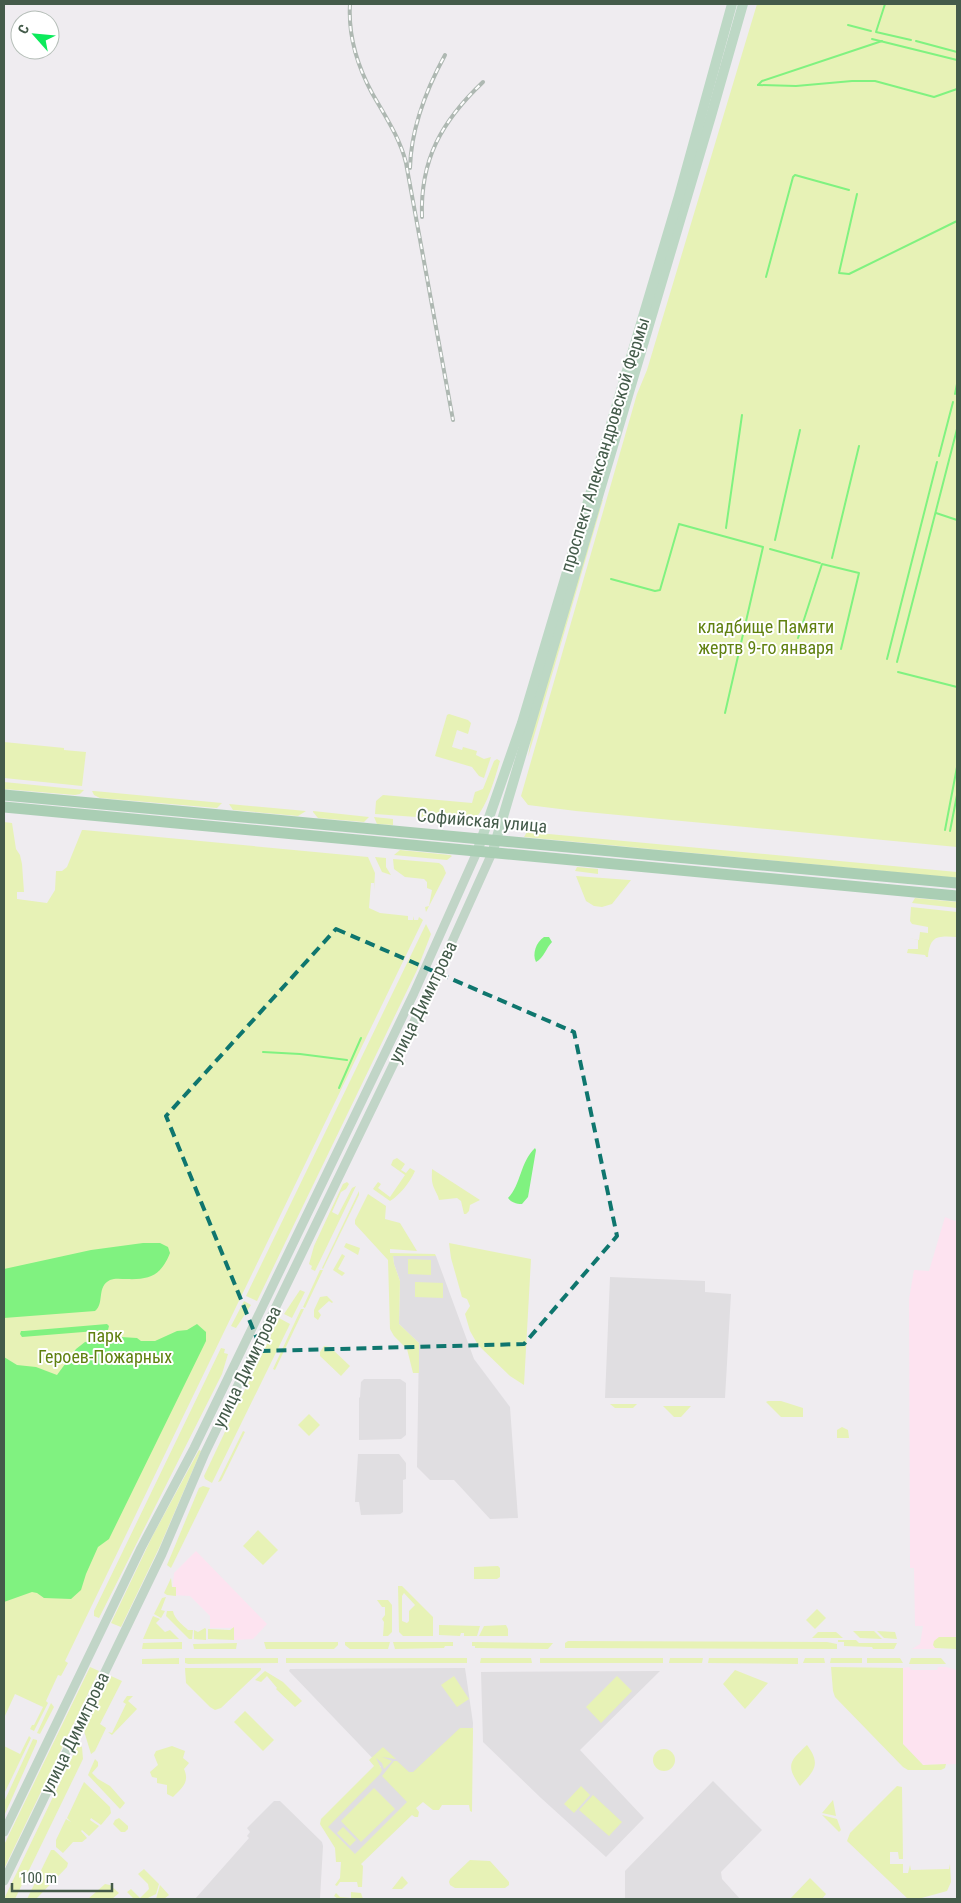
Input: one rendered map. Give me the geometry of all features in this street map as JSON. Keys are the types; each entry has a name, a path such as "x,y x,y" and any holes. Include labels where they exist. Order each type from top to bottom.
{"main road":[{"path":"724,50 732,4"},
{"path":"724,50 743,4"},
{"name":"проспект Александровской Фермы","path":"477,852 522,723 724,50"},
{"name":"проспект Александровской Фермы","path":"492,853 724,50"},
{"name":"Софийская улица","path":"4,795 957,884"},
{"name":"Софийская улица","path":"4,808 957,896"}],"street":[{"name":"улица Димитрова","path":"4,1832 141,1548 184,1468 220,1394 414,992 477,852"},
{"name":"улица Димитрова","path":"4,1881 162,1554 205,1453 438,971 492,853"}],"highlighted area":[{"path":"336,929 574,1032 617,1236 524,1344 262,1351 166,1116"}],"shaded area":[{"path":"544,937 549,937 552,942 536,962 534,955 536,948"},
{"path":"535,1148 528,1197 522,1204 518,1204 508,1198 516,1187 526,1160"},
{"path":"945,1217 955,1221 957,1218 957,1637 939,1637 934,1646 937,1649 912,1649 920,1644 923,1626 915,1626 914,1568 910,1568 909,1299 914,1270 929,1271"},
{"path":"143,1243 160,1243 168,1247 170,1253 163,1267 153,1275 141,1279 110,1280 103,1287 100,1304 95,1311 4,1318 4,1269 91,1250"},
{"path":"393,1256 436,1256 474,1359 510,1407 518,1518 490,1519 454,1480 430,1480 417,1467 419,1343 399,1324 400,1281"},
{"path":"610,1277 705,1281 705,1292 731,1294 725,1398 605,1398"},
{"path":"107,1324 109,1326 108,1330 22,1337 20,1334 21,1331"},
{"path":"197,1324 206,1332 206,1341 109,1539 98,1547 81,1590 71,1599 44,1598 32,1592 4,1602 4,1357 17,1365 36,1367 57,1375 76,1349 85,1342 121,1337 137,1338 141,1341 155,1341 177,1331 187,1330"},
{"path":"364,1379 400,1379 406,1383 406,1435 401,1439 359,1440 359,1398 361,1382"},
{"path":"358,1454 399,1454 406,1463 406,1479 403,1480 403,1512 400,1514 361,1515 359,1502 355,1502"},
{"path":"196,1551 267,1624 253,1639 234,1640 234,1628 210,1628 210,1616 190,1596 172,1595 174,1573"},
{"path":"909,1667 912,1670 937,1670 938,1667 946,1667 957,1670 957,1764 923,1765 903,1744 903,1668"},
{"path":"465,1668 473,1723 472,1746 428,1792 356,1857 324,1825 381,1767 289,1671 290,1669"},
{"path":"660,1671 580,1750 644,1818 606,1857 483,1742 481,1672"},
{"path":"713,1781 762,1830 721,1872 722,1879 740,1899 625,1899 625,1871"},
{"path":"274,1801 280,1801 322,1842 320,1899 195,1899 249,1838 247,1836 250,1832 247,1828"}],"green space":[{"name":"кладбище Памяти жертв 9-го января","path":"757,4 957,4 957,847 576,811 528,805 521,796 637,394 647,370"},
{"path":"603,500 528,757 533,727"},
{"path":"447,715 468,720 471,723 468,734 457,730 452,747 462,750 463,747 477,751 476,755 484,759 491,757 484,778 479,776 472,767 435,756"},
{"path":"4,742 86,752 82,786 4,778"},
{"path":"497,759 500,761 486,802 482,810 472,821 375,814 376,801 383,795 472,803 475,792 483,789 494,761"},
{"path":"4,782 84,790 80,794 75,795 4,789"},
{"path":"92,791 222,803 217,808 100,798 94,795"},
{"path":"229,804 306,811 298,816 233,810"},
{"path":"313,812 369,817 364,822 318,818"},
{"path":"374,817 393,819 393,825 377,824"},
{"name":"парк Героев-Пожарных","path":"4,822 12,823 16,849 22,864 24,892 17,892 17,899 47,903 55,890 56,871 62,871 67,867 82,830 84,830 368,857 375,873 374,890 374,883 371,883 369,908 380,913 408,916 408,920 413,920 413,916 414,920 418,920 419,917 423,920 65,1661 68,1663 61,1676 58,1675 46,1701 48,1703 34,1731 30,1729 43,1707 15,1694 4,1718"},
{"path":"527,832 957,872 957,878 524,837"},
{"path":"400,850 452,856 447,860 394,855"},
{"path":"375,857 386,858 386,867 391,875 382,872"},
{"path":"393,859 439,863 443,866 446,873 426,912 425,907 429,906 432,890 427,888 427,882 424,879 405,877 394,869"},
{"path":"577,867 598,869 598,874 575,871"},
{"path":"576,876 631,880 612,904 602,907 594,906 586,901"},
{"path":"915,898 957,902 957,908 912,903"},
{"path":"911,907 957,912 957,937 936,938 931,944 928,957 907,953 908,949 918,949 918,940 909,938 919,940 920,932 928,933 928,927 912,924 910,921"},
{"path":"426,924 431,934 417,970 257,1301 246,1296"},
{"path":"397,1158 405,1164 401,1170 406,1173 410,1168 415,1171 404,1188 390,1201 373,1189 378,1182 381,1184 378,1188 390,1197 405,1175 391,1165 393,1160"},
{"path":"432,1169 480,1200 470,1205 469,1211 464,1214 461,1201 457,1198 439,1200 432,1183"},
{"path":"347,1182 349,1184 341,1192 332,1212 338,1215 352,1188 356,1186 315,1271 311,1269 312,1266 309,1264 314,1246 343,1184"},
{"path":"359,1191 359,1195 323,1269 322,1268"},
{"path":"368,1194 386,1206 385,1219 400,1223 417,1251 390,1249 390,1253 435,1254 436,1256 393,1256 400,1281 399,1324 419,1343 419,1373 413,1373 407,1349 390,1329 388,1260 355,1224 355,1220"},
{"path":"346,1243 360,1248 358,1255 344,1247"},
{"path":"449,1243 531,1259 524,1385 510,1376 478,1345 470,1331 465,1314 470,1306 467,1299 462,1297 451,1258"},
{"path":"342,1254 345,1256 338,1269 345,1273 342,1276 333,1270"},
{"path":"408,1259 431,1260 431,1275 408,1274"},
{"path":"320,1270 323,1270 305,1308 303,1307"},
{"path":"415,1282 443,1283 443,1298 415,1297"},
{"path":"300,1290 305,1292 292,1318 284,1314"},
{"path":"327,1296 333,1302 329,1301 318,1311 321,1315 318,1320 314,1317 314,1310 320,1297"},
{"path":"244,1301 251,1305 236,1328 231,1326"},
{"path":"301,1309 304,1309 275,1370 273,1369"},
{"path":"279,1318 290,1324 212,1483 205,1479 204,1476"},
{"path":"324,1346 330,1347 350,1366 341,1376 320,1356"},
{"path":"221,1348 225,1349 224,1353 228,1354 222,1374 99,1618 94,1616 94,1611"},
{"path":"781,1401 803,1408 803,1417 781,1417 766,1402"},
{"path":"610,1404 637,1404 633,1408 615,1408"},
{"path":"663,1406 691,1406 681,1417 674,1417"},
{"path":"309,1414 320,1425 309,1436 298,1425"},
{"path":"842,1427 848,1430 849,1438 837,1438 837,1430"},
{"path":"243,1431 245,1432 221,1481 218,1482"},
{"path":"199,1450 201,1451 160,1546 121,1627 111,1623 152,1537"},
{"path":"203,1486 210,1488 171,1568 167,1565 199,1488"},
{"path":"258,1530 278,1550 263,1565 243,1546"},
{"path":"498,1566 500,1568 500,1577 497,1579 474,1579 474,1567"},
{"path":"171,1578 172,1587 176,1587 176,1596 164,1593"},
{"path":"398,1586 402,1586 433,1617 433,1636 403,1636 399,1632","holes":["404,1593 415,1605 409,1611 409,1621 407,1623 402,1621 402,1596"]},
{"path":"166,1597 161,1610 165,1611 161,1618 154,1614 162,1598"},
{"path":"377,1600 388,1600 392,1605 392,1632 388,1636 383,1636 384,1622 382,1619 385,1615 385,1607 382,1607"},
{"path":"817,1609 826,1618 815,1629 806,1620"},
{"path":"167,1611 173,1611 175,1617 188,1630 193,1630 192,1639 189,1639 166,1616"},
{"path":"153,1616 160,1619 156,1623 165,1632 170,1630 179,1639 143,1639"},
{"path":"439,1625 480,1626 477,1636 464,1636 464,1633 461,1633 460,1636 439,1635"},
{"path":"506,1625 508,1636 479,1636 484,1626"},
{"path":"234,1627 234,1640 208,1639 208,1629 230,1630"},
{"path":"205,1628 206,1640 194,1639 194,1630 198,1632"},
{"path":"853,1631 874,1631 882,1639 860,1638"},
{"path":"877,1631 895,1632 897,1639 884,1638"},
{"path":"818,1632 836,1632 843,1638 812,1638"},
{"path":"939,1637 957,1637 957,1649 935,1648 933,1645 934,1641"},
{"path":"838,1640 856,1640 859,1643 897,1643 894,1649 873,1649 872,1647 844,1646 844,1642 838,1642"},
{"path":"568,1641 827,1642 837,1644 837,1649 565,1648 565,1643"},
{"path":"182,1642 182,1649 142,1649 143,1643"},
{"path":"264,1642 338,1642 338,1645 334,1649 266,1649"},
{"path":"345,1642 390,1642 388,1649 350,1649 345,1645"},
{"path":"393,1642 453,1642 453,1646 445,1646 444,1648 395,1649"},
{"path":"472,1642 553,1643 548,1649 475,1648 475,1646 472,1646"},
{"path":"237,1643 236,1649 194,1649 193,1644"},
{"path":"179,1658 179,1664 142,1664 142,1659"},
{"path":"185,1658 278,1658 278,1663 188,1664 185,1663"},
{"path":"286,1658 467,1658 467,1663 286,1663"},
{"path":"481,1658 531,1658 532,1663 480,1663"},
{"path":"540,1658 663,1658 663,1663 540,1663"},
{"path":"670,1658 703,1658 702,1663 669,1663"},
{"path":"709,1658 798,1658 798,1664 708,1663"},
{"path":"805,1658 824,1658 825,1663 803,1663"},
{"path":"831,1658 862,1658 862,1663 830,1663"},
{"path":"867,1658 900,1658 903,1663 867,1663"},
{"path":"911,1658 941,1658 946,1664 909,1664"},
{"path":"90,1667 99,1671 4,1869 4,1845"},
{"path":"831,1667 903,1668 903,1744 923,1765 946,1764 945,1768 941,1770 908,1770 903,1767 835,1697"},
{"path":"185,1668 261,1668 261,1670 221,1708 215,1710 186,1683"},
{"path":"735,1670 768,1683 745,1709 723,1684"},
{"path":"265,1671 283,1682 302,1701 295,1707 276,1689 267,1676 261,1682 255,1680"},
{"path":"111,1676 122,1681 100,1724 106,1728 95,1751 91,1754 84,1731"},
{"path":"454,1676 469,1699 457,1707 441,1685"},
{"path":"617,1676 632,1691 601,1723 586,1707"},
{"path":"127,1696 133,1696 128,1701 137,1709 112,1735 108,1732 112,1733 126,1704 123,1702"},
{"path":"51,1703 54,1707 40,1734 37,1733"},
{"path":"245,1711 274,1740 263,1751 234,1722"},
{"path":"460,1728 473,1728 472,1812 469,1805 442,1805 439,1810 433,1810 423,1802 416,1808 419,1812 418,1817 412,1815 361,1864 363,1866 362,1887 358,1887 357,1882 340,1882 337,1886 335,1885 340,1878 341,1862 336,1862 335,1848 320,1824 321,1819 374,1766 369,1760 383,1747 396,1759 382,1757 392,1761 384,1769 382,1763 376,1758 382,1770 380,1774 328,1827 355,1854 407,1802 382,1776 394,1761 397,1761 409,1772 413,1772"},
{"path":"29,1736 31,1738 4,1794 4,1746 20,1754"},
{"path":"33,1739 37,1740 37,1742 4,1816 4,1802"},
{"path":"78,1745 82,1747 83,1759 15,1899 4,1899"},
{"path":"807,1745 815,1762 809,1776 800,1786 791,1768 793,1759"},
{"path":"172,1746 185,1751 183,1758 189,1763 184,1769 186,1781 173,1797 167,1794 167,1785 157,1783 157,1778 152,1777 150,1772 158,1765 154,1755 156,1751"},
{"path":"664,1749 672,1752 675,1760 672,1768 664,1771 656,1768 653,1760 656,1752"},
{"path":"95,1759 98,1762 98,1766 92,1773 110,1786 125,1803 120,1809 88,1775"},
{"path":"84,1782 110,1807 111,1813 101,1825 91,1818 90,1820 99,1826 89,1836 82,1830 87,1838 82,1842 73,1842 63,1853 56,1847 56,1840 66,1819 71,1822 67,1818"},
{"path":"581,1786 590,1795 574,1813 564,1804"},
{"path":"897,1786 902,1787 903,1859 899,1859 898,1852 890,1852 890,1864 903,1864 903,1873 908,1873 910,1865 911,1870 949,1869 950,1864 951,1882 947,1891 918,1899 908,1899 847,1841 850,1833"},
{"path":"374,1788 395,1809 361,1842 341,1821"},
{"path":"593,1795 622,1822 609,1836 579,1810"},
{"path":"833,1800 836,1816 822,1813"},
{"path":"822,1815 837,1819 841,1830 839,1832"},
{"path":"119,1818 128,1826 125,1832 121,1832 113,1824"},
{"path":"343,1827 356,1840 350,1846 337,1833"},
{"path":"51,1850 54,1850 68,1863 67,1867 36,1899 27,1899"},
{"path":"470,1860 490,1861 509,1882 509,1885 505,1888 455,1888 450,1885 450,1879"},
{"path":"144,1869 159,1884 156,1894 146,1899 134,1899 127,1892 131,1889 140,1898 149,1889 148,1884 138,1874"},
{"path":"402,1876 408,1883 402,1889 392,1889"},
{"path":"810,1878 826,1894 822,1899 790,1899"},
{"path":"105,1884 110,1885 119,1893 112,1899 88,1899"},
{"path":"160,1885 169,1895 164,1899 156,1899"},
{"path":"351,1892 361,1893 363,1899 338,1899 334,1896 336,1893 340,1897 351,1898"}],"waterway":[{"path":"885,4 876,32 911,40"},
{"path":"848,25 871,31"},
{"path":"872,39 957,60"},
{"path":"758,85 762,81 882,41"},
{"path":"916,41 957,52"},
{"path":"758,85 796,86 875,81 934,97 957,89"},
{"path":"766,277 793,177 795,175 849,190"},
{"path":"857,194 839,273 849,274 957,221"},
{"path":"955,394 957,384"},
{"path":"939,456 953,402"},
{"path":"726,528 742,415"},
{"path":"897,662 957,429"},
{"path":"775,540 800,430"},
{"path":"832,558 859,446"},
{"path":"887,659 937,462"},
{"path":"936,513 957,520"},
{"path":"611,579 655,591 660,590 679,524 763,547 725,713"},
{"path":"770,549 820,563"},
{"path":"798,638 822,564 859,573 841,649"},
{"path":"898,672 957,687"},
{"path":"945,830 957,767"},
{"path":"950,831 957,795"},
{"path":"339,1088 361,1038"},
{"path":"263,1052 300,1054 347,1060"}],"railway":[{"path":"350,4 350,27 358,61 372,93 396,136 406,163 453,420"},
{"path":"410,168 413,138 421,110 445,55"},
{"path":"422,217 422,196 425,177 436,142 456,111 483,82"}]}
